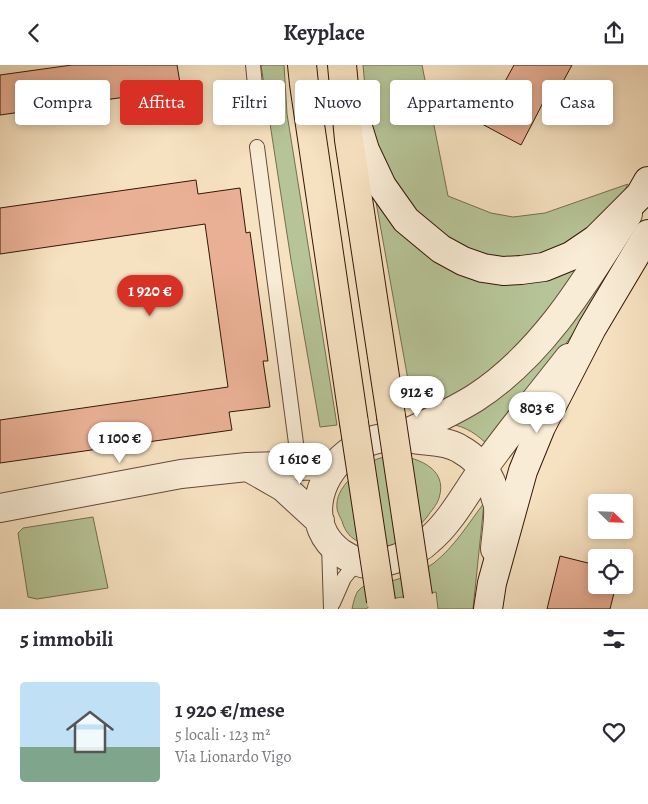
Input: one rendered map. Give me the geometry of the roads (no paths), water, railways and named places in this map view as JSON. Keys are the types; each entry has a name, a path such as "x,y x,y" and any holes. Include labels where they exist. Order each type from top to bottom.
{"main road":[{"path":"302,65 381,605"},
{"path":"342,70 349,140 406,431 418,603"}],"street":[{"path":"342,70 365,150 382,186 406,220 441,249 463,261 483,268 503,271 544,267 571,256 596,239 644,188"},
{"path":"324,531 318,501 326,477 335,465 344,456 364,443 406,431 448,415 477,397 505,375 534,349 559,318 594,269 644,188"},
{"path":"490,596 522,471 541,427 592,328 648,234"},
{"path":"247,467 283,487 324,531 337,550 357,562 368,564 380,563 403,556 425,544 442,528 483,469 592,328"},
{"path":"406,431 458,447 472,457 491,481 498,506 490,596"},
{"path":"406,431 436,446 445,453 452,463 459,485 458,497 450,518"},
{"path":"0,508 181,475 247,467 335,465"}],"lane":[{"path":"253,65 254,80"},
{"path":"257,147 299,466"},
{"path":"324,531 331,609"},
{"path":"331,609 344,578 357,562"}]}
